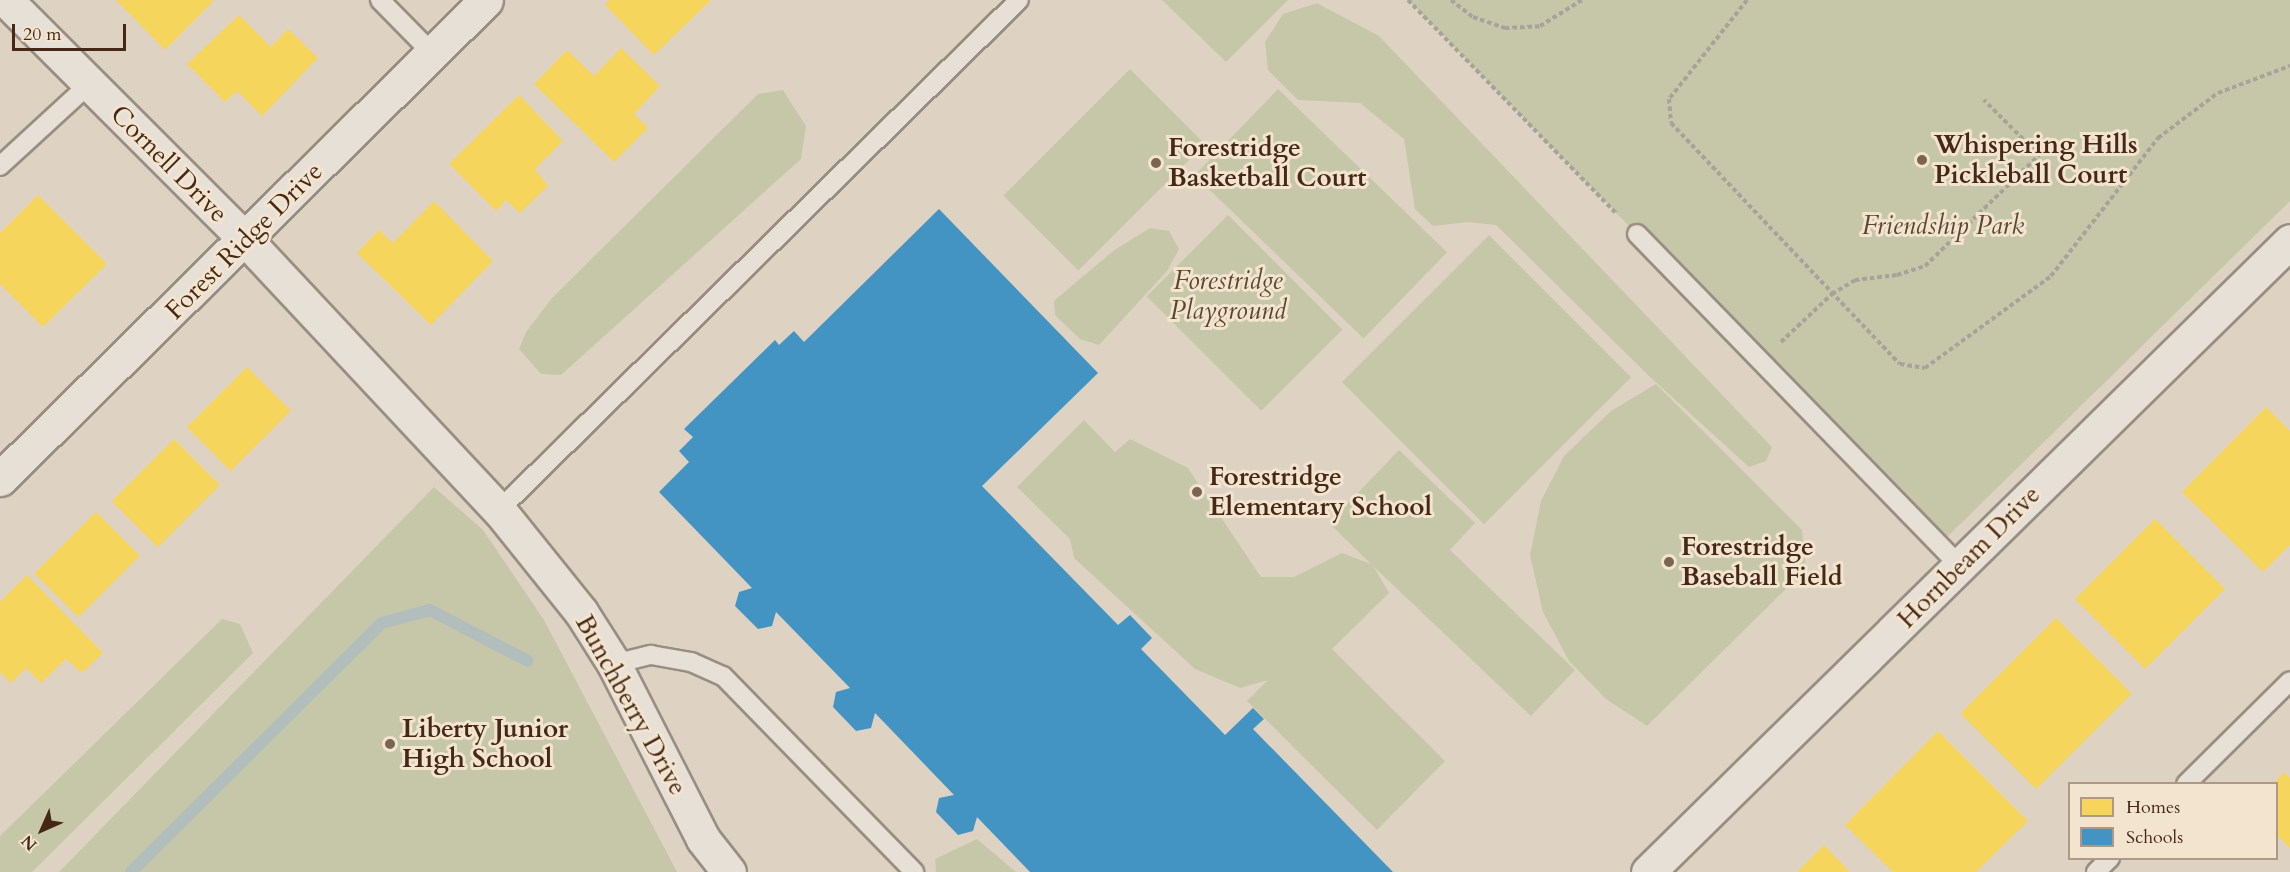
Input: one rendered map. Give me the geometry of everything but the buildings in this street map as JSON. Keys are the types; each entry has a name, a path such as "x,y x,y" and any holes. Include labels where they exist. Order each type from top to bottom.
{"street":[{"name":"Cornell Drive","path":"6,0 246,240 430,433"},
{"name":"Forest Ridge Drive","path":"0,479 246,240 486,0"},
{"name":"Hornbeam Drive","path":"1648,872 2290,241"},
{"name":"Bunchberry Drive","path":"430,433 499,510 581,612 614,664 703,839 729,872"}],"lane":[{"path":"380,0 433,54"},
{"path":"499,510 1019,0"},
{"path":"0,166 88,84"},
{"path":"1637,234 1960,566"},
{"path":"614,664 651,655 691,662 723,676 914,872"},
{"path":"2187,782 2290,681"},
{"path":"2096,872 2108,860"}],"path":[{"path":"1408,0 1637,234"},
{"path":"1451,0 1473,17 1504,28 1540,26 1582,0"},
{"path":"1747,0 1669,99 1671,123 1900,364 1925,368 2051,276 2158,138 2218,93 2290,66"},
{"path":"1761,361 1832,294 1855,280 1897,274 1925,266 2039,155 1984,100"}],"green space":[{"path":"1162,0 1288,0 1226,62"},
{"name":"Friendship Park","path":"1408,0 2290,0 2290,201 1945,539 1761,361"},
{"path":"1317,3 1379,36 1772,447 1766,461 1749,467 1649,376 1496,225 1468,222 1433,226 1415,209 1404,139 1360,103 1298,100 1268,70 1265,42 1283,14"},
{"path":"1130,69 1205,144 1078,271 1003,196"},
{"path":"1278,89 1447,252 1364,339 1195,175"},
{"path":"783,90 806,126 801,159 561,375 541,374 519,349 526,332 552,298 758,94"},
{"name":"Forestridge Playground","path":"1228,215 1343,330 1261,411 1147,296"},
{"path":"1150,228 1169,231 1179,249 1167,271 1099,345 1080,339 1055,315 1054,301 1113,251"},
{"path":"1489,235 1631,377 1484,524 1342,382"},
{"name":"Forestridge Baseball Field","path":"1656,384 1802,530 1806,569 1647,726 1606,699 1569,661 1543,612 1530,555 1541,501 1564,456 1611,411"},
{"path":"1084,420 1115,452 1130,439 1188,468 1261,577 1294,577 1342,553 1371,564 1329,523 1399,450 1475,523 1450,550 1575,670 1531,716 1374,567 1389,593 1332,649 1445,761 1377,830 1247,701 1268,680 1240,688 1195,669 1074,558 1070,539 1017,487"},
{"name":"Liberty Junior High School","path":"434,487 483,530 544,620 677,872 59,872"},
{"path":"222,619 240,624 253,653 32,872 0,872 0,836"},
{"path":"977,839 1016,872 936,872 935,859"}],"waterway":[{"path":"131,872 382,623 430,610 528,661"}],"place":[{"name":"Whispering Hills Pickleball Court","path":"1922,160"},
{"name":"Forestridge Basketball Court","path":"1156,163"},
{"name":"Forestridge Elementary School","path":"1197,492"},
{"name":"Forestridge Baseball Field","path":"1669,562"},
{"name":"Liberty Junior High School","path":"390,744"}]}
